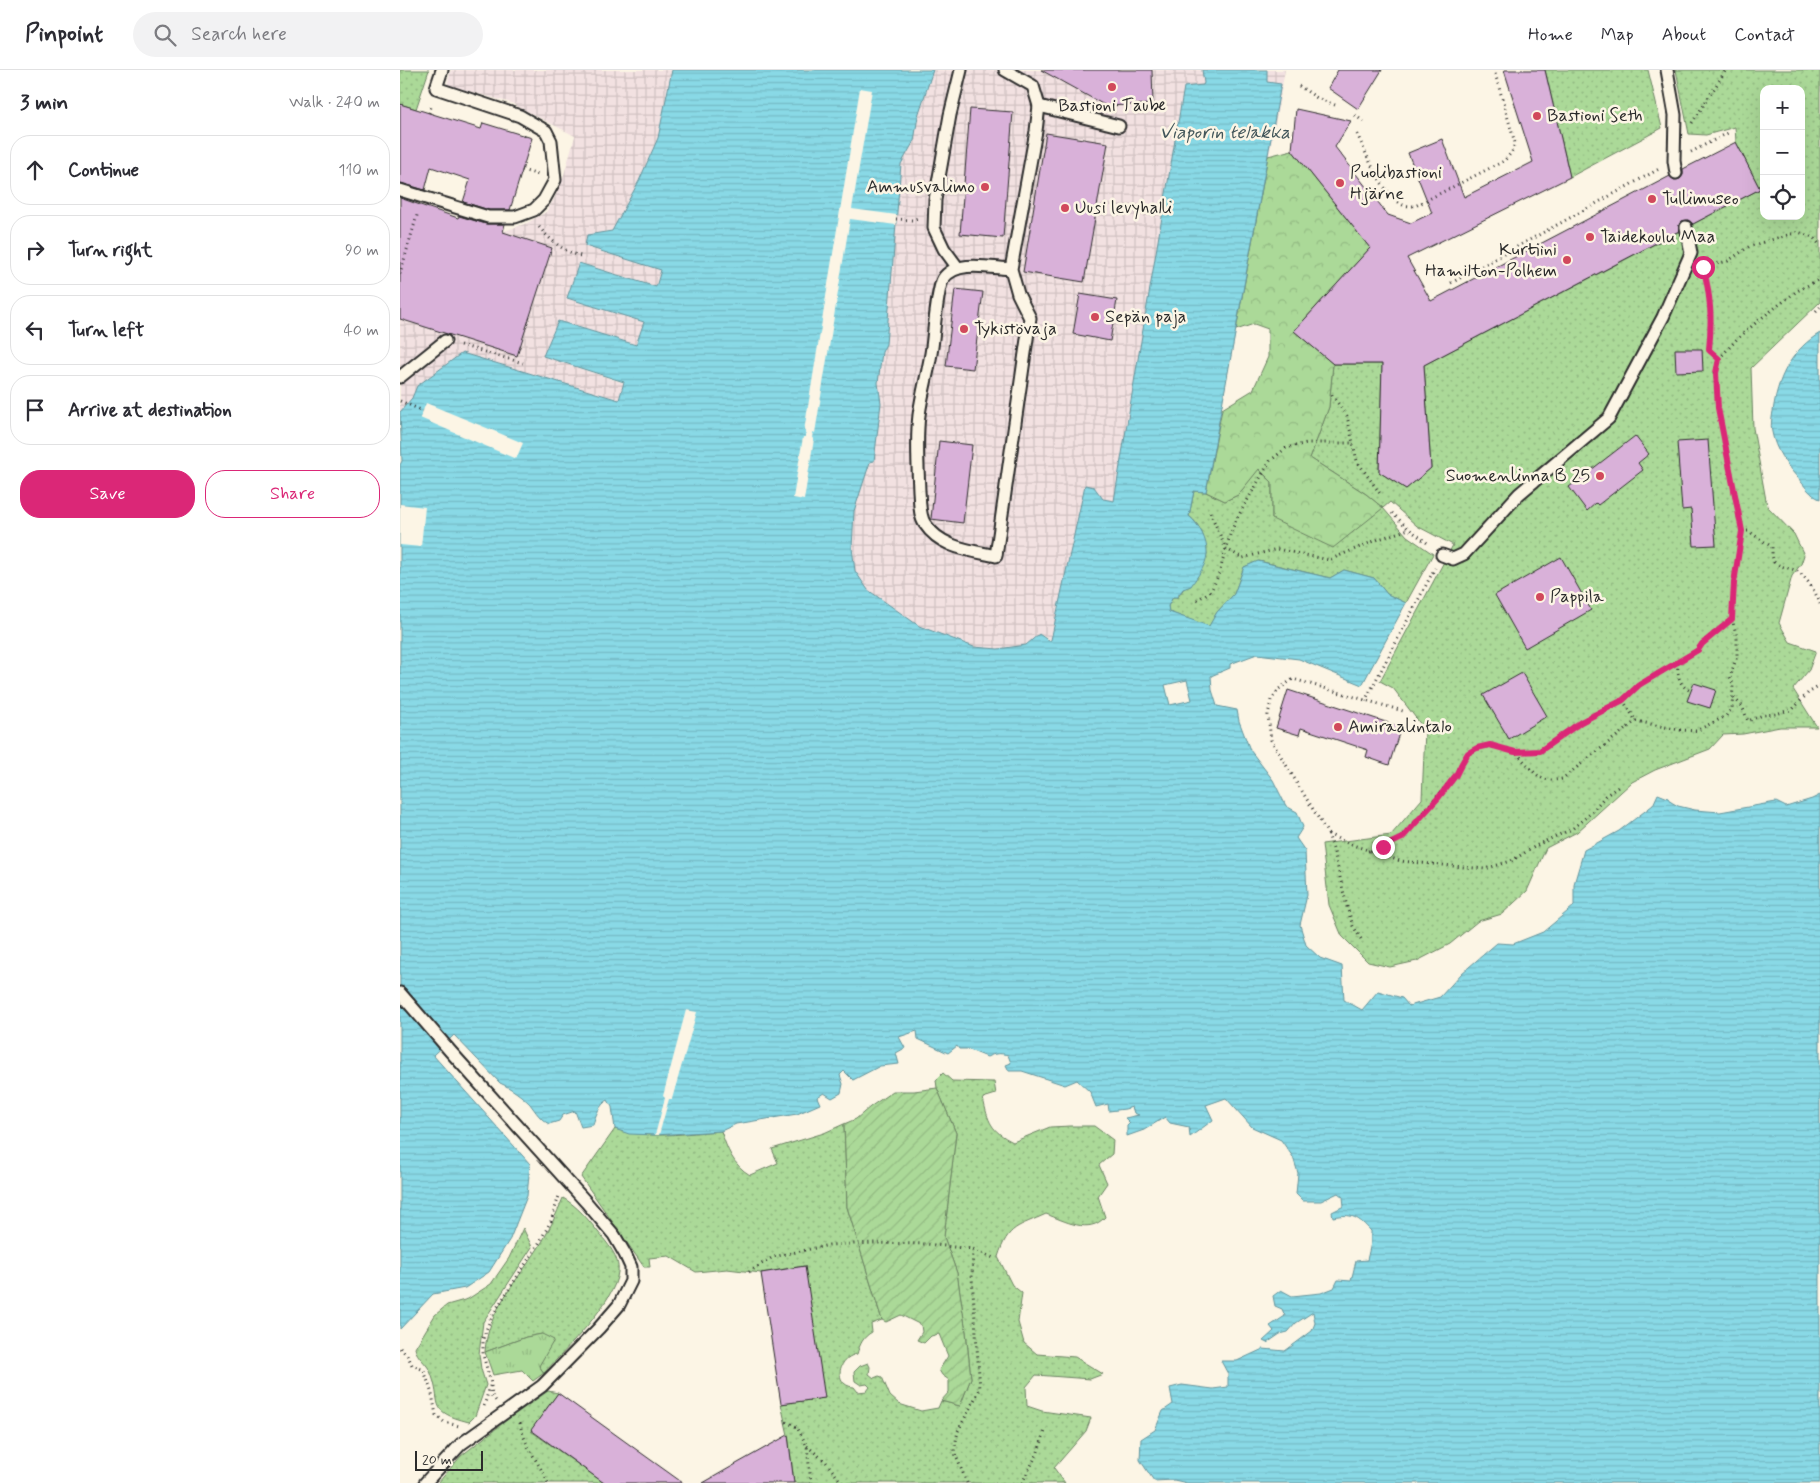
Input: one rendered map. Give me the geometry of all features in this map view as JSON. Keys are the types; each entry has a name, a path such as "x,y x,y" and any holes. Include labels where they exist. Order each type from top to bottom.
{"lane":[{"path":"400,190 488,216 515,217 534,210 544,200 555,180 551,141 546,131 520,116 436,88 442,70"},
{"path":"958,268 944,249 934,228 934,206 950,116 961,70"},
{"path":"1005,70 1033,86 1039,106 1011,269 1018,294 1030,318 996,556 942,542 924,523 920,505 917,453 919,414 943,279 958,268 966,266 1011,269"},
{"path":"1667,70 1675,115 1674,160 1676,173"},
{"path":"1039,106 1118,126"},
{"path":"1442,555 1453,559 1464,554 1519,494 1609,418 1663,317 1690,253 1686,227"},
{"path":"400,377 445,341"},
{"path":"400,993 568,1180 614,1236 631,1267 631,1282 619,1305 599,1328 542,1386 461,1444 425,1483"}],"path":[{"path":"1357,134 1386,189 1404,206 1415,206 1504,161 1512,152 1515,143 1494,70"},
{"path":"1692,124 1726,70"},
{"path":"1299,86 1317,98 1335,105"},
{"path":"1355,115 1364,123"},
{"path":"1450,283 1674,160 1728,133"},
{"path":"522,170 535,174"},
{"path":"400,274 419,211"},
{"path":"528,212 542,230 558,245 570,253 581,256"},
{"path":"1719,359 1709,350 1712,320 1709,287 1703,267 1728,261 1750,246 1798,232 1813,237 1820,245"},
{"path":"1623,700 1636,721 1680,730 1696,731 1726,716 1732,708 1734,698 1733,684 1730,676 1737,656 1738,637 1732,619 1734,583 1742,531 1718,408 1716,373 1719,359 1736,340 1797,291 1820,279"},
{"path":"1816,311 1820,307"},
{"path":"445,341 523,363"},
{"path":"1332,395 1347,416 1357,461 1381,495"},
{"path":"400,401 423,411"},
{"path":"1196,600 1211,591 1219,574 1236,520 1270,460 1286,448 1307,443 1354,443"},
{"path":"1210,512 1226,549 1244,558 1277,549 1328,560 1379,538 1409,529"},
{"path":"1365,700 1442,555 1392,513"},
{"path":"1742,531 1748,531 1772,546 1774,562 1782,568 1797,571 1817,594 1820,604"},
{"path":"1368,851 1383,847 1402,838 1456,775 1468,753 1477,748 1490,745 1515,752 1540,751 1581,722 1623,700 1639,685 1698,650 1702,644 1732,619"},
{"path":"1678,663 1681,685 1691,691"},
{"path":"1360,939 1347,907 1328,834 1271,740 1268,715 1271,700 1279,688 1293,679 1403,711"},
{"path":"1734,698 1742,706 1748,721 1763,715 1776,714 1793,709 1808,693 1820,686"},
{"path":"1515,752 1540,777 1550,781 1562,779 1636,721"},
{"path":"1328,834 1368,851 1400,861 1485,870 1511,861 1540,843 1572,829 1605,796 1621,785"},
{"path":"484,1407 491,1383 483,1355 483,1339 491,1318 547,1228 559,1195 568,1180"},
{"path":"749,1272 773,1257 829,1246 875,1243 926,1244 973,1249 996,1259"},
{"path":"967,1483 954,1451 958,1432 980,1388 972,1277 973,1249"},
{"path":"400,1348 408,1356 412,1365 424,1370 432,1394 436,1415 444,1422 455,1424 467,1430 471,1437"},
{"path":"518,1403 520,1426 525,1442 542,1468 548,1483"},
{"path":"786,1422 797,1427 807,1446 811,1483"},
{"path":"1022,1483 1038,1452 1044,1431"},
{"path":"807,1446 826,1462 842,1483"}],"shaded area":[{"path":"451,70 672,70 658,138 639,181 612,231 606,231 585,246 661,270 656,287 580,263 567,298 644,322 636,345 558,321 543,356 624,383 619,400 462,353 417,386 412,398 400,412 400,212 428,208 502,232 527,223 546,212 554,199 563,178 575,136 511,103 447,85"},
{"path":"933,70 1285,70 1206,492 1194,491 1189,516 1103,499 1094,487 1085,485 1051,640 1039,634 1026,645 998,649 974,647 919,626 868,590 855,571 852,548 854,511 870,461 874,461 881,403 878,383 882,352 886,344 901,164 914,141 918,116"}],"green space":[{"path":"400,70 429,70 416,109 400,104"},
{"path":"1545,70 1648,70 1662,128 1570,177"},
{"path":"1676,70 1820,70 1820,302 1751,368 1753,428 1767,506 1794,534 1804,555 1801,564 1792,576 1779,623 1790,642 1816,651 1809,670 1793,689 1817,727 1780,727 1743,734 1723,735 1710,749 1655,770 1632,782 1577,832 1546,848 1527,891 1502,914 1478,921 1450,944 1417,961 1390,967 1368,962 1342,936 1329,905 1322,844 1391,835 1422,799 1425,730 1393,688 1380,681 1453,545 1417,526 1390,502 1383,508 1366,494 1310,458 1329,407 1333,364 1382,364 1379,472 1406,489 1431,468 1424,365 1760,189 1736,142 1735,127 1706,135 1689,134"},
{"path":"1292,150 1370,248 1294,331 1333,364 1329,407 1310,458 1366,494 1383,508 1333,548 1272,519 1272,482 1259,469 1238,495 1225,501 1206,492 1222,409 1253,390 1268,357 1268,329 1254,324 1236,330 1268,156"},
{"path":"1258,469 1272,482 1272,519 1383,508 1407,536 1433,554 1406,603 1387,594 1374,578 1344,570 1330,578 1259,561 1244,567 1234,594 1217,612 1209,627 1169,612 1168,606 1173,597 1178,597 1207,554 1200,529 1189,516 1194,491 1206,492 1225,501 1238,495"},
{"path":"943,1073 952,1081 994,1082 996,1094 983,1098 989,1120 995,1130 1013,1142 1050,1127 1071,1126 1094,1126 1113,1140 1112,1154 1099,1165 1107,1183 1098,1196 1105,1217 1092,1225 1084,1226 1069,1223 1046,1214 1015,1228 1006,1239 998,1257 1012,1285 1022,1293 1018,1322 1024,1343 1037,1354 1075,1357 1103,1374 1090,1379 1036,1375 1026,1387 1027,1406 1042,1411 1091,1418 1086,1431 1054,1468 1065,1483 794,1483 788,1435 781,1404 824,1398 804,1266 761,1273 727,1269 696,1272 669,1256 649,1258 650,1267 644,1267 581,1177 615,1129 654,1135 721,1131 728,1150 735,1161 750,1175 778,1163 772,1149 824,1133 844,1124 847,1207 882,1320 871,1324 872,1332 862,1341 857,1354 845,1361 840,1372 843,1382 854,1387 858,1392 867,1391 870,1387 867,1384 861,1385 855,1381 854,1372 860,1366 868,1363 870,1367 869,1374 874,1378 882,1377 890,1396 899,1404 921,1411 938,1408 941,1401 960,1406 971,1378 957,1273 944,1237 956,1133 937,1088 936,1080"},
{"path":"937,1088 956,1133 944,1237 957,1273 971,1378 960,1406 941,1401 949,1392 949,1380 939,1370 948,1356 939,1334 931,1336 924,1343 917,1340 922,1332 921,1325 901,1315 886,1322 882,1320 847,1207 844,1124 856,1119 893,1091"},
{"path":"563,1198 582,1213 609,1246 617,1261 618,1272 615,1284 599,1311 544,1373 539,1366 542,1334 526,1337 485,1352 487,1337 497,1309 543,1241"},
{"path":"523,1228 532,1247 483,1322 479,1354 486,1385 475,1416 469,1422 455,1418 446,1414 438,1405 430,1371 415,1348 435,1315 447,1305 468,1299 491,1284 509,1258"},
{"path":"542,1334 554,1340 539,1366 544,1373 533,1381 522,1370 493,1375 485,1352 526,1337"},
{"path":"548,1391 558,1393 531,1431 604,1483 438,1483 461,1456"}],"water":[{"name":"Viaporin telakka","path":"672,70 933,70 918,116 914,141 901,164 886,344 882,352 878,383 881,403 874,461 870,462 854,511 852,548 855,571 868,590 919,626 974,647 998,649 1026,645 1039,634 1049,641 1051,640 1085,485 1094,487 1103,499 1114,501 1184,87 1203,85 1202,70 1267,70 1267,82 1281,84 1206,492 1194,491 1189,516 1193,519 1204,538 1207,554 1201,571 1191,586 1183,589 1177,597 1173,597 1168,606 1169,612 1209,626 1217,612 1234,594 1244,567 1258,561 1330,578 1344,570 1374,578 1387,594 1406,603 1362,685 1299,659 1257,654 1230,664 1230,668 1211,676 1212,690 1217,706 1237,710 1250,750 1273,780 1286,806 1297,812 1303,827 1296,838 1305,851 1307,895 1300,925 1306,945 1320,958 1342,966 1344,1000 1362,1010 1378,991 1402,998 1409,1006 1440,997 1462,973 1497,943 1513,944 1543,932 1574,906 1574,884 1584,850 1619,831 1653,805 1658,794 1668,798 1678,806 1695,810 1720,812 1776,802 1786,807 1820,795 1820,1483 1187,1483 1174,1480 1154,1481 1140,1460 1141,1439 1155,1430 1163,1411 1173,1404 1170,1388 1182,1385 1213,1389 1228,1387 1228,1374 1221,1361 1237,1361 1263,1349 1285,1351 1312,1331 1315,1323 1313,1312 1296,1323 1288,1332 1280,1334 1267,1343 1263,1341 1274,1331 1270,1326 1285,1316 1282,1309 1275,1306 1273,1296 1281,1290 1292,1296 1321,1293 1334,1288 1338,1280 1351,1281 1356,1261 1367,1260 1371,1243 1371,1231 1354,1217 1333,1217 1332,1212 1344,1206 1343,1197 1338,1193 1321,1201 1303,1201 1296,1194 1298,1173 1293,1157 1281,1140 1252,1127 1226,1098 1206,1105 1213,1120 1190,1137 1189,1127 1170,1123 1165,1117 1144,1130 1127,1136 1127,1126 1130,1123 1125,1118 1139,1115 1134,1113 1132,1107 1109,1111 1108,1104 1096,1107 1090,1092 1077,1080 1065,1085 1022,1071 1009,1071 1006,1065 1011,1063 1008,1055 1005,1054 995,1054 987,1057 967,1049 959,1049 957,1046 948,1053 918,1039 917,1031 899,1037 905,1048 896,1053 899,1064 880,1066 853,1080 844,1071 840,1075 843,1084 841,1093 832,1098 824,1093 817,1097 820,1104 797,1114 736,1124 721,1131 655,1135 629,1134 615,1129 612,1107 608,1100 598,1111 593,1125 581,1127 575,1111 563,1115 559,1121 549,1124 523,1098 500,1083 454,1035 433,1055 530,1164 527,1196 510,1239 489,1272 465,1288 433,1294 400,1329 400,465 402,461 400,412 412,398 417,386 462,353 619,400 624,382 543,356 558,321 636,345 644,322 567,298 579,263 656,287 661,270 585,246 587,235 612,231 639,181 658,138","holes":["1187,680 1192,700 1170,705 1165,685"]},
{"path":"1820,333 1820,499 1808,490 1785,462 1778,451 1771,426 1776,394 1784,373 1802,347"}],"pier":[{"path":"860,88 872,90 852,209 897,215 896,225 850,219 815,433 813,432 812,438 814,439 804,500 793,498 803,437 805,437 806,431 804,431"},
{"path":"426,403 523,443 516,459 420,418"},
{"path":"400,504 425,507 421,547 400,545"},
{"path":"686,1010 697,1012 672,1099 669,1099 659,1135 655,1135 665,1098 663,1096"}],"building":[{"name":"Bastioni Taube","path":"1041,70 1152,70 1153,104 1106,106"},
{"path":"1338,70 1382,70 1358,109 1328,88"},
{"path":"1504,70 1545,70 1570,177 1407,258 1431,301 1670,176 1674,180 1680,179 1683,175 1683,169 1736,142 1760,189 1693,224 1688,220 1682,221 1679,225 1679,231 1424,365 1431,468 1406,489 1379,472 1382,364 1333,364 1294,331 1370,248 1292,150 1296,109 1351,121 1335,147 1388,215 1411,223 1432,213 1408,153 1442,139 1464,197 1533,162"},
{"path":"400,104 481,129 483,123 532,138 510,210 489,210 463,202 470,180 431,167 425,190 400,183"},
{"name":"Ammusvalimo","path":"970,109 1013,112 1003,238 960,234"},
{"name":"Uusi levyhalli","path":"1046,133 1108,143 1084,282 1023,272"},
{"path":"400,198 458,218 459,216 486,224 505,224 503,232 552,248 517,356 400,319"},
{"name":"Tykistövaja","path":"955,289 983,292 973,369 946,366"},
{"name":"Sepän paja","path":"1080,294 1117,300 1110,341 1073,334"},
{"path":"1675,349 1702,349 1703,371 1676,372"},
{"name":"Suomenlinna B 25","path":"1635,436 1649,454 1638,463 1643,470 1598,505 1596,503 1587,511 1569,487"},
{"path":"1708,440 1716,545 1694,546 1691,509 1682,510 1677,442"},
{"path":"939,441 972,445 963,523 931,519"},
{"name":"Pappila","path":"1561,557 1591,610 1525,648 1495,595"},
{"path":"1522,673 1547,716 1509,739 1483,695"},
{"path":"1694,683 1716,690 1710,708 1687,701"},
{"name":"Amiraalintalo","path":"1288,690 1401,727 1389,765 1366,757 1368,750 1301,728 1299,735 1276,728"},
{"path":"805,1266 825,1398 781,1404 761,1273"},
{"path":"558,1393 683,1483 604,1483 531,1430"},
{"path":"788,1435 794,1483 703,1483 738,1463"}],"place":[{"name":"Bastioni Taube","path":"1112,87"},
{"name":"Bastioni Seth","path":"1537,116"},
{"name":"Puolibastioni Hjärne","path":"1340,183"},
{"name":"Ammusvalimo","path":"985,187"},
{"name":"Tullimuseo","path":"1652,199"},
{"name":"Uusi levyhalli","path":"1065,208"},
{"name":"Taidekoulu Maa","path":"1590,237"},
{"name":"Kurtiini Hamilton-Polhem","path":"1567,260"},
{"name":"Sepän paja","path":"1095,317"},
{"name":"Tykistövaja","path":"964,329"},
{"name":"Suomenlinna B 25","path":"1600,476"},
{"name":"Pappila","path":"1540,597"},
{"name":"Amiraalintalo","path":"1338,727"}],"route":[{"path":"1383,847 1402,838 1439,797 1456,775 1468,753 1477,748 1490,745 1515,752 1540,751 1581,722 1623,700 1639,685 1668,667 1681,662 1698,650 1702,644 1732,619 1734,583 1742,531 1718,408 1716,373 1719,359 1709,350 1712,320 1709,287 1703,267"}]}
